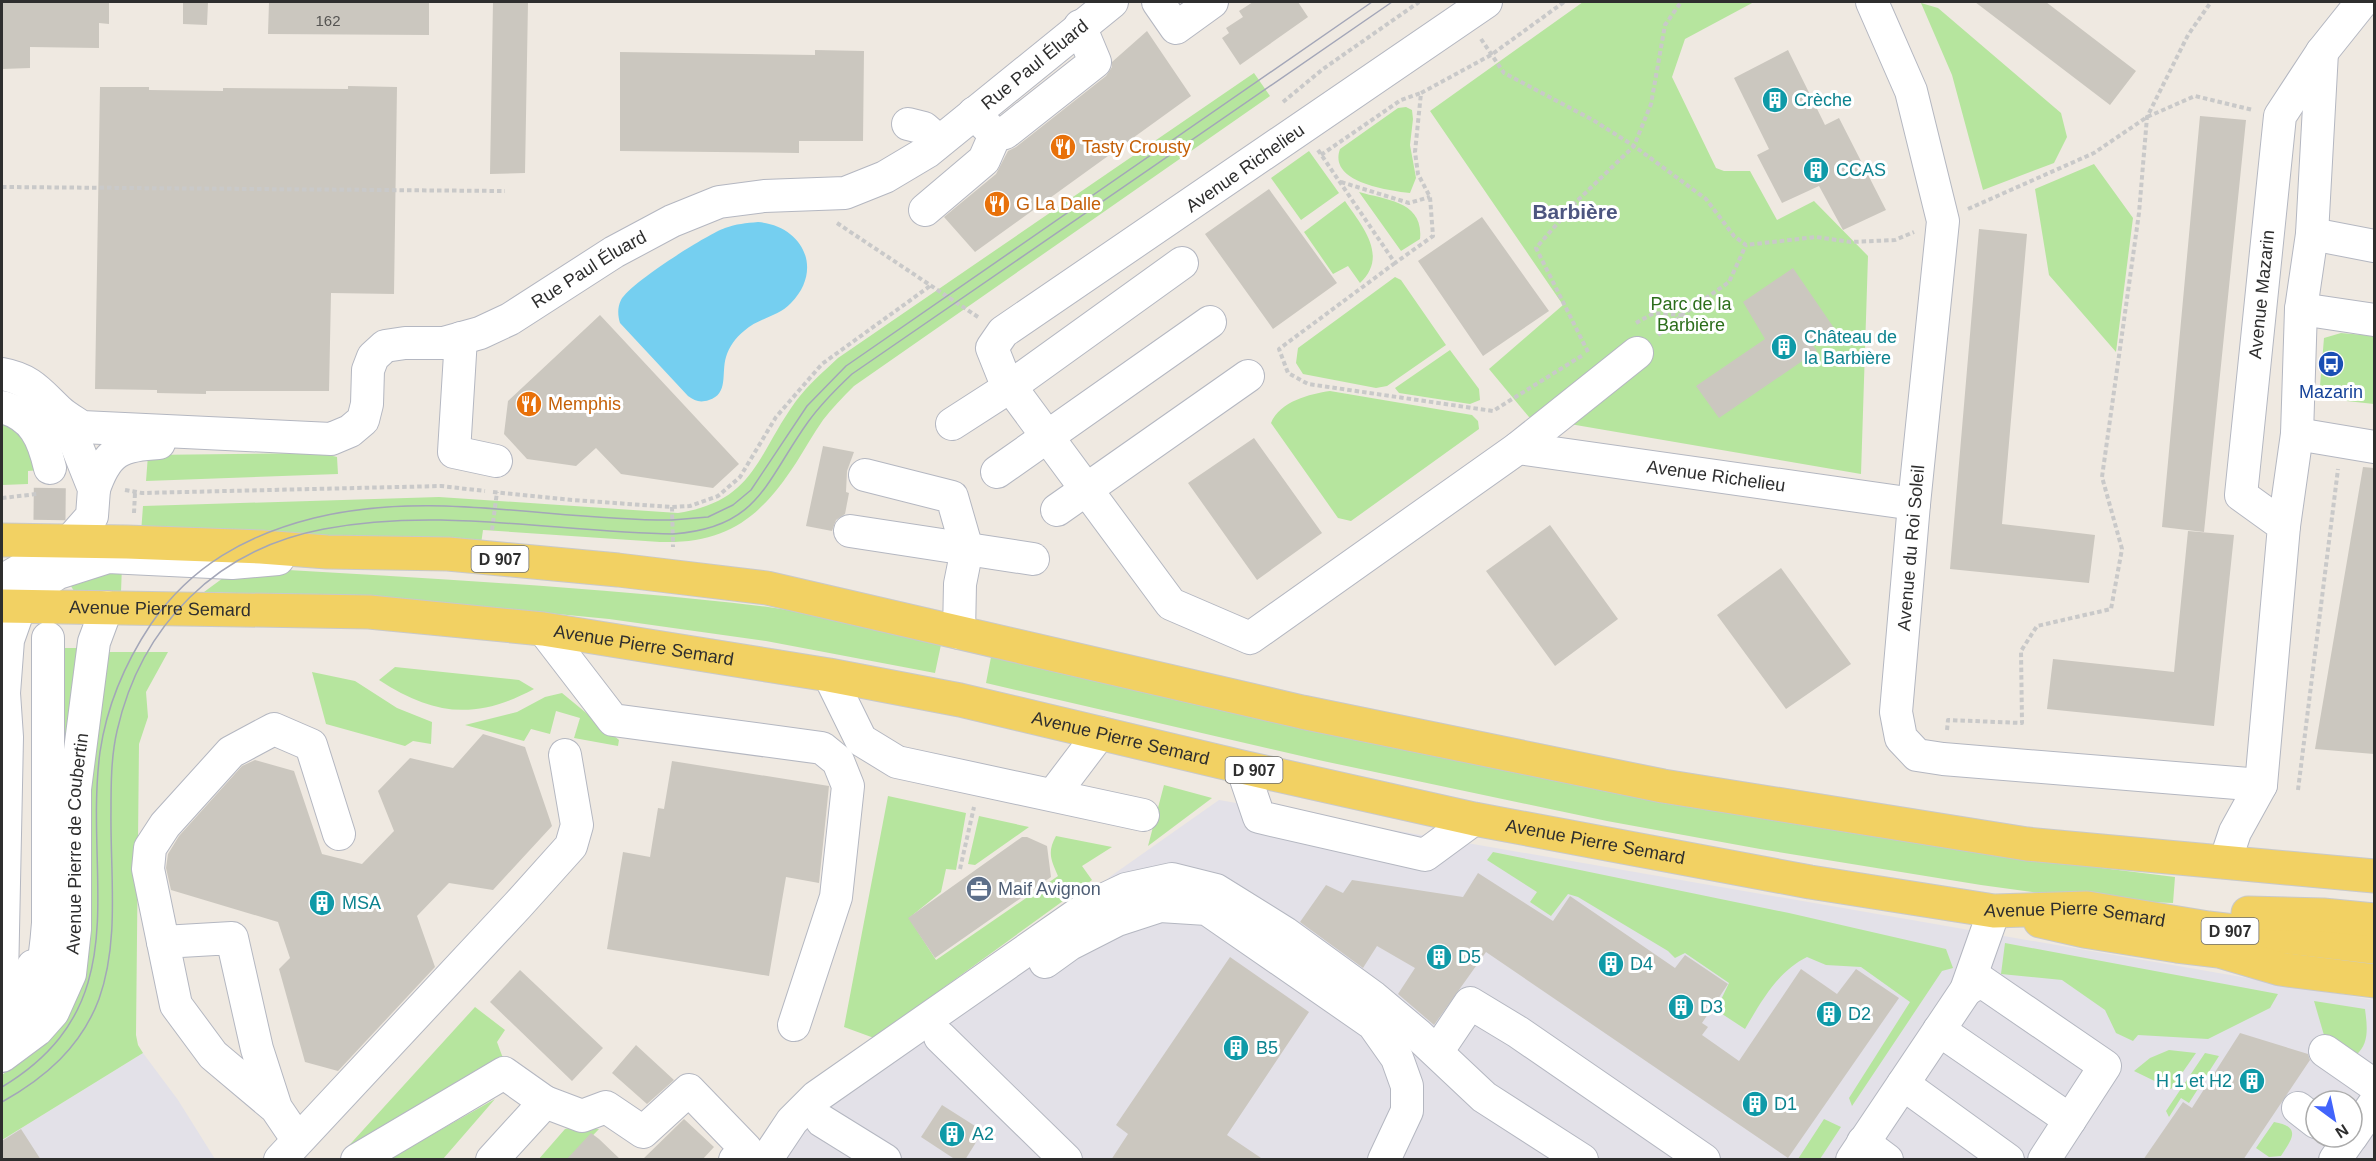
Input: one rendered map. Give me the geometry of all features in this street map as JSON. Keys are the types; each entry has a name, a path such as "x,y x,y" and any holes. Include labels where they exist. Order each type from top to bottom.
{"main road":[{"name":"D 907","path":"2,540 448,554 607,569 767,588 1302,712 1663,786 2027,844 2374,876"},
{"name":"Avenue Pierre Semard","path":"8,598 107,607 369,612 543,629 829,675 960,700 1474,819 1799,880 1994,911 2087,908 2208,928 2374,947"},
{"path":"2087,908 2323,915 2374,920"},
{"path":"1994,911 2084,931 2219,951 2280,969 2374,981"}],"street":[{"name":"Rue Paul Éluard","path":"104,489 100,470 112,455 129,445 189,441 210,434 331,439 350,431 363,420 367,404 368,370 373,357 385,346 405,343 444,343 480,333 510,319 614,252 672,221 719,202 764,196 846,193 885,177 927,152 939,141 984,124 1080,26 1112,2"},
{"path":"1158,2 1176,28 1212,2"},
{"name":"Avenue du Roi Soleil","path":"1872,2 1911,91 1943,221 1914,504 1896,712 1901,738 1917,755 1943,759 2261,785"},
{"name":"Avenue Mazarin","path":"2284,526 2241,495 2280,116 2322,52 2362,2"},
{"name":"Avenue Richelieu","path":"1011,386 1004,378 992,348 1003,333 1476,9"},
{"path":"2225,862 2235,832 2261,785 2284,526 2297,434 2301,309 2312,234 2322,52"},
{"path":"908,124 924,128 939,141"},
{"path":"926,210 984,160 984,124"},
{"path":"2312,234 2374,246"},
{"path":"952,424 1011,386 1182,263"},
{"path":"2301,309 2374,320"},
{"path":"997,472 1210,322"},
{"path":"461,338 454,452 496,461"},
{"path":"1011,386 1170,604 1250,638 1518,448 1636,338"},
{"path":"2,374 25,381 48,397 59,411 104,489 92,516 70,541 8,598 8,640 3,691 7,737 2,980"},
{"path":"1057,510 1248,376"},
{"path":"2,407 15,411 32,424 44,442 50,468"},
{"path":"59,411 82,428 210,434"},
{"path":"2297,434 2374,447"},
{"name":"Avenue Richelieu","path":"1518,448 1914,504"},
{"path":"865,475 952,496 967,549 960,584 959,633"},
{"path":"850,531 1033,559"},
{"path":"8,598 33,589 58,573 108,557 232,563 266,561 327,552"},
{"name":"Avenue Pierre de Coubertin","path":"2,1054 37,1030 53,1012 70,974 75,929 75,789 94,642 107,607"},
{"path":"543,629 613,720 822,748 838,761 848,786 836,897 795,1025"},
{"name":"Avenue Pierre de Coubertin","path":"2,1054 22,1025 34,1002 45,965 48,923 48,638"},
{"path":"829,675 861,740 897,762 1143,815"},
{"path":"276,1108 213,1055 176,1005 148,869 150,848 165,825 231,752 274,729 311,745 339,834"},
{"path":"1053,795 1100,733"},
{"path":"163,942 232,938 257,1049 288,1149 335,1102 571,846 577,825 565,755"},
{"path":"1242,767 1259,817 1425,855 1474,819"},
{"path":"766,1160 792,1121 816,1097 1088,907 1125,889 1172,879 1216,890 1285,933 1373,997 1437,1052 1484,1097 1582,1160"},
{"path":"786,1160 799,1140 845,1101 1070,945 1117,920 1160,906 1207,909 1373,1024 1397,1058 1407,1086 1407,1111 1384,1160"},
{"path":"1868,1154 1903,1084 1966,990 1994,911"},
{"name":"Avenue Pierre de Coubertin","path":"2,1010 18,992 38,957 48,923"},
{"path":"1966,990 1982,981 2105,1066 2044,1160"},
{"path":"1437,1052 1470,1003 1518,1032 1704,1160"},
{"path":"1939,1030 2070,1120"},
{"path":"940,1036 1066,1160"},
{"path":"2325,1051 2374,1085"},
{"path":"357,1160 504,1073 545,1102 582,1116 606,1107 643,1132 689,1090 746,1149 735,1160"},
{"path":"1903,1084 2008,1160"},
{"path":"492,1160 545,1102"},
{"path":"2364,1117 2374,1104"},
{"path":"822,1121 885,1160"}],"path":[{"path":"1283,102 1323,69 1419,2"},
{"path":"1321,155 1401,100 1421,93 1491,54 1564,2"},
{"path":"1588,352 1536,248 1577,201 1634,146 1651,104 1665,25 1681,2"},
{"path":"1943,759 1948,720 2022,723 2021,651 2037,626 2111,609 2122,549 2102,477 2139,213 2147,117 2188,35 2211,2"},
{"path":"1476,9 1491,54 1504,73 1593,120 1634,146 1706,199 1734,236 1746,245 1816,237 1851,242 1895,240 1943,221 2094,153 2147,117 2195,96 2280,116"},
{"path":"1421,93 1415,152 1418,174 1430,197 1433,236 1279,349 1288,373 1308,384 1492,411 1598,347"},
{"path":"1316,148 1395,263"},
{"path":"1340,182 1409,202 1430,197"},
{"path":"2,187 505,191"},
{"path":"831,218 966,309"},
{"path":"1636,338 1682,315 1730,282 1746,245"},
{"path":"104,489 135,493 441,486 572,500 672,507 690,506 718,496 740,477 776,417 822,364 930,286"},
{"path":"1636,338 1654,313 1682,315"},
{"path":"2298,790 2342,442"},
{"path":"134,515 135,493"},
{"path":"672,507 673,545"},
{"path":"960,869 982,780"}],"shaded area":[{"path":"1219,800 2374,1000 2374,1159 774,1160 801,1122 1111,876"},
{"path":"143,1053 178,1100 215,1159 2,1160 2,1140"}],"green space":[{"name":"Parc de la Barbière","path":"1583,2 1754,2 1685,39 1672,77 1716,168 1724,171 1750,171 1777,220 1814,201 1868,256 1861,474 1529,417 1489,369 1563,305 1430,111"},
{"path":"1921,3 1938,8 2061,113 2067,137 2054,163 1983,190 1952,75"},
{"path":"1254,73 1270,96 854,386 823,420 796,463 769,499 740,524 723,532 704,538 660,542 483,530 481,544 141,533 143,506 439,497 678,513 704,507 739,487 751,473 796,401 838,358"},
{"path":"1406,107 1412,110 1410,145 1416,178 1410,193 1388,190 1351,177 1343,169 1339,160 1340,149 1398,108"},
{"path":"1309,151 1339,193 1301,220 1271,178"},
{"path":"2094,164 2133,218 2116,352 2049,275 2035,189"},
{"path":"1359,192 1391,200 1410,210 1420,226 1420,239 1401,251"},
{"path":"1345,201 1370,241 1372,262 1368,273 1360,283 1348,266 1333,274 1304,232"},
{"path":"1395,277 1401,280 1446,345 1387,386 1376,388 1303,374 1296,363 1298,348"},
{"path":"2341,333 2374,336 2374,404 2319,398 2324,338"},
{"path":"1450,350 1479,389 1480,400 1470,404 1399,393 1395,388"},
{"path":"1330,391 1472,415 1478,421 1479,429 1351,521 1338,518 1271,423 1275,415 1288,404 1314,394"},
{"path":"2,423 23,436 40,470 28,471 28,484 2,485"},
{"path":"321,453 337,457 338,474 146,481 148,455"},
{"path":"122,565 121,592 74,591 69,583"},
{"path":"238,567 636,593 768,607 942,640 935,673 766,641 609,619 390,598 204,592"},
{"path":"62,648 83,648 61,833"},
{"path":"105,652 168,652 146,692 148,717 139,744 136,1035 143,1053 2,1140 2,1075 36,1049"},
{"path":"992,652 2053,862 2175,877 2173,903 2083,899 1760,849 1607,821 1323,761 986,683"},
{"path":"395,667 519,680 534,689 493,706 455,710 418,701 379,680"},
{"path":"312,672 355,681 397,708 432,722 431,744 413,741 405,746 326,724"},
{"path":"562,693 619,740 618,746 574,738 580,718 556,711 550,734 531,729 524,741 465,725 517,712 545,697"},
{"path":"1164,785 1212,798 1148,846"},
{"path":"888,796 966,813 956,870 946,869 941,892 909,918 936,960 1058,876 1051,856 1056,836 1112,847 1082,866 1092,880 874,1038 844,1027"},
{"path":"979,816 1029,827 975,865 968,864"},
{"path":"1493,852 1789,913 1946,949 1953,968 1942,971 1852,1106 1849,1098 1910,1002 1861,967 1826,965 1807,957 1787,970 1779,979 1745,1029 1716,1010 1729,983 1685,953 1675,958 1668,951 1578,897 1568,894 1551,916 1530,902 1537,892 1487,860"},
{"path":"2005,943 2278,994 2270,1008 2208,1039 2138,1035 2133,1041 2116,1033 2105,1010 2062,980 2001,974"},
{"path":"2314,1001 2365,1009 2366,1040 2356,1055 2326,1042"},
{"path":"475,1007 505,1030 497,1042 504,1061 343,1152"},
{"path":"2169,1050 2196,1053 2171,1089 2134,1071 2150,1058"},
{"path":"2205,1053 2219,1056 2189,1103 2181,1098 2169,1117 2166,1111"},
{"path":"495,1099 443,1159 389,1159"},
{"path":"1824,1119 1841,1127 1820,1159 1798,1159"},
{"path":"2274,1122 2288,1127 2292,1134 2281,1156 2269,1157 2256,1148"},
{"path":"578,1126 599,1129 570,1159 538,1160 565,1129"}],"water":[{"path":"758,222 774,225 797,240 804,251 807,263 806,277 801,290 786,308 755,323 733,342 726,357 722,388 719,393 709,400 695,400 688,396 620,323 618,312 621,300 627,292 669,260 715,232 741,224"}],"building":[{"path":"2,2 109,2 109,24 99,23 99,48 30,47 30,68 2,69"},
{"path":"183,2 208,2 207,25 183,24"},
{"path":"269,2 429,2 429,35 268,34"},
{"path":"493,2 528,2 525,173 490,174"},
{"path":"1253,2 1298,2 1308,17 1240,65 1222,38 1229,33 1226,28 1243,17 1239,11"},
{"path":"1975,2 2046,2 2136,71 2110,105"},
{"path":"1147,31 1191,96 975,252 944,217 996,174 1008,151 1106,76 1112,67 1112,62"},
{"path":"815,50 864,51 863,141 799,141 799,153 620,151 620,52 815,55"},
{"path":"1788,50 1825,125 1839,118 1886,210 1843,230 1819,186 1782,203 1757,155 1769,149 1734,78"},
{"path":"348,86 397,87 394,294 331,293 329,391 206,391 206,394 95,389 100,87 223,91 223,88 348,89"},
{"path":"2200,116 2246,120 2204,532 2162,527"},
{"path":"1269,189 1337,283 1273,329 1205,234"},
{"path":"1482,217 1549,311 1483,356 1418,261"},
{"path":"1979,229 2027,234 2002,524 2095,535 2089,583 1950,569"},
{"name":"Château de la Barbière","path":"1793,268 1834,328 1811,343 1817,351 1719,418 1696,386 1765,339 1743,302"},
{"path":"600,315 739,464 713,488 621,474 596,448 576,466 527,459 504,434 508,401"},
{"path":"1254,438 1322,533 1257,580 1188,483"},
{"path":"823,446 854,452 847,471 846,492 849,493 845,514 836,520 832,531 806,526"},
{"path":"2363,467 2374,468 2374,754 2315,749"},
{"path":"1550,525 1618,619 1555,666 1486,571"},
{"path":"2188,531 2234,535 2214,726 2047,709 2053,659 2174,672"},
{"path":"1781,568 1851,664 1786,709 1717,615"},
{"name":"MSA","path":"483,734 525,747 552,826 493,890 449,883 417,916 435,967 338,1071 305,1062 279,969 290,958 278,922 171,890 166,868 168,854 179,836 242,766 255,760 294,771 322,854 362,864 394,831 378,791 410,758 453,768"},
{"path":"672,761 829,786 819,883 786,877 769,976 607,949 623,852 650,857 658,808 664,809"},
{"path":"1022,837 1047,846 1051,877 935,958 908,918"},
{"path":"1478,873 1553,921 1570,896 1675,968 1685,955 1728,984 1702,1023 1708,1027 1702,1035 1739,1061 1801,969 1837,994 1856,969 1899,998 1788,1158 1486,952 1434,1025 1398,994 1415,968 1377,946 1363,968 1300,922 1326,885 1343,893 1352,880 1463,897"},
{"name":"B5","path":"1230,957 1309,1012 1227,1135 1264,1160 1111,1160 1128,1134 1116,1125"},
{"path":"520,970 603,1048 572,1081 490,1002"},
{"name":"H 1 et H2","path":"2240,1033 2308,1054 2310,1060 2243,1160 2143,1160 2183,1102 2192,1108"},
{"path":"636,1045 674,1080 647,1104 612,1073"},
{"name":"A2","path":"942,1105 983,1131 965,1160 956,1160 921,1137"},
{"path":"684,1119 714,1147 702,1160 642,1160"},
{"path":"21,1129 41,1160 2,1160 2,1141"},
{"path":"591,1133 599,1139 621,1160 566,1160"}],"tunnel":[{"path":"49,568 50,468"}],"tram line":[{"path":"2,1087 45,1054 73,1018 89,979 96,937 97,800 100,752 107,717 125,669 151,624 167,603 202,569 243,544 265,534 314,518 358,510 403,506 448,506 627,519 672,520 708,517 733,505 751,490 807,406 846,366 1372,2"},
{"path":"2,1102 33,1083 60,1060 82,1032 99,999 106,977 112,930 111,781 117,731 128,693 144,658 165,626 189,598 218,574 250,554 285,539 324,529 368,523 455,520 673,534 702,530 724,522 742,512 757,498 813,415 852,374 1392,2"}],"place":[{"name":"Crèche","path":"1775,100"},
{"name":"Tasty Crousty","path":"1063,147"},
{"name":"CCAS","path":"1816,170"},
{"name":"G La Dalle","path":"997,204"},
{"name":"Château de la Barbière","path":"1784,347"},
{"name":"Mazarin","path":"2331,364"},
{"name":"Memphis","path":"529,404"},
{"name":"Maif Avignon","path":"979,889"},
{"name":"MSA","path":"322,903"},
{"name":"D5","path":"1439,957"},
{"name":"D4","path":"1611,964"},
{"name":"D3","path":"1681,1007"},
{"name":"D2","path":"1829,1014"},
{"name":"B5","path":"1236,1048"},
{"name":"H 1 et H2","path":"2252,1081"},
{"name":"D1","path":"1755,1104"},
{"name":"A2","path":"952,1134"}],"district":[{"name":"Barbière","path":"1575,212"}]}
